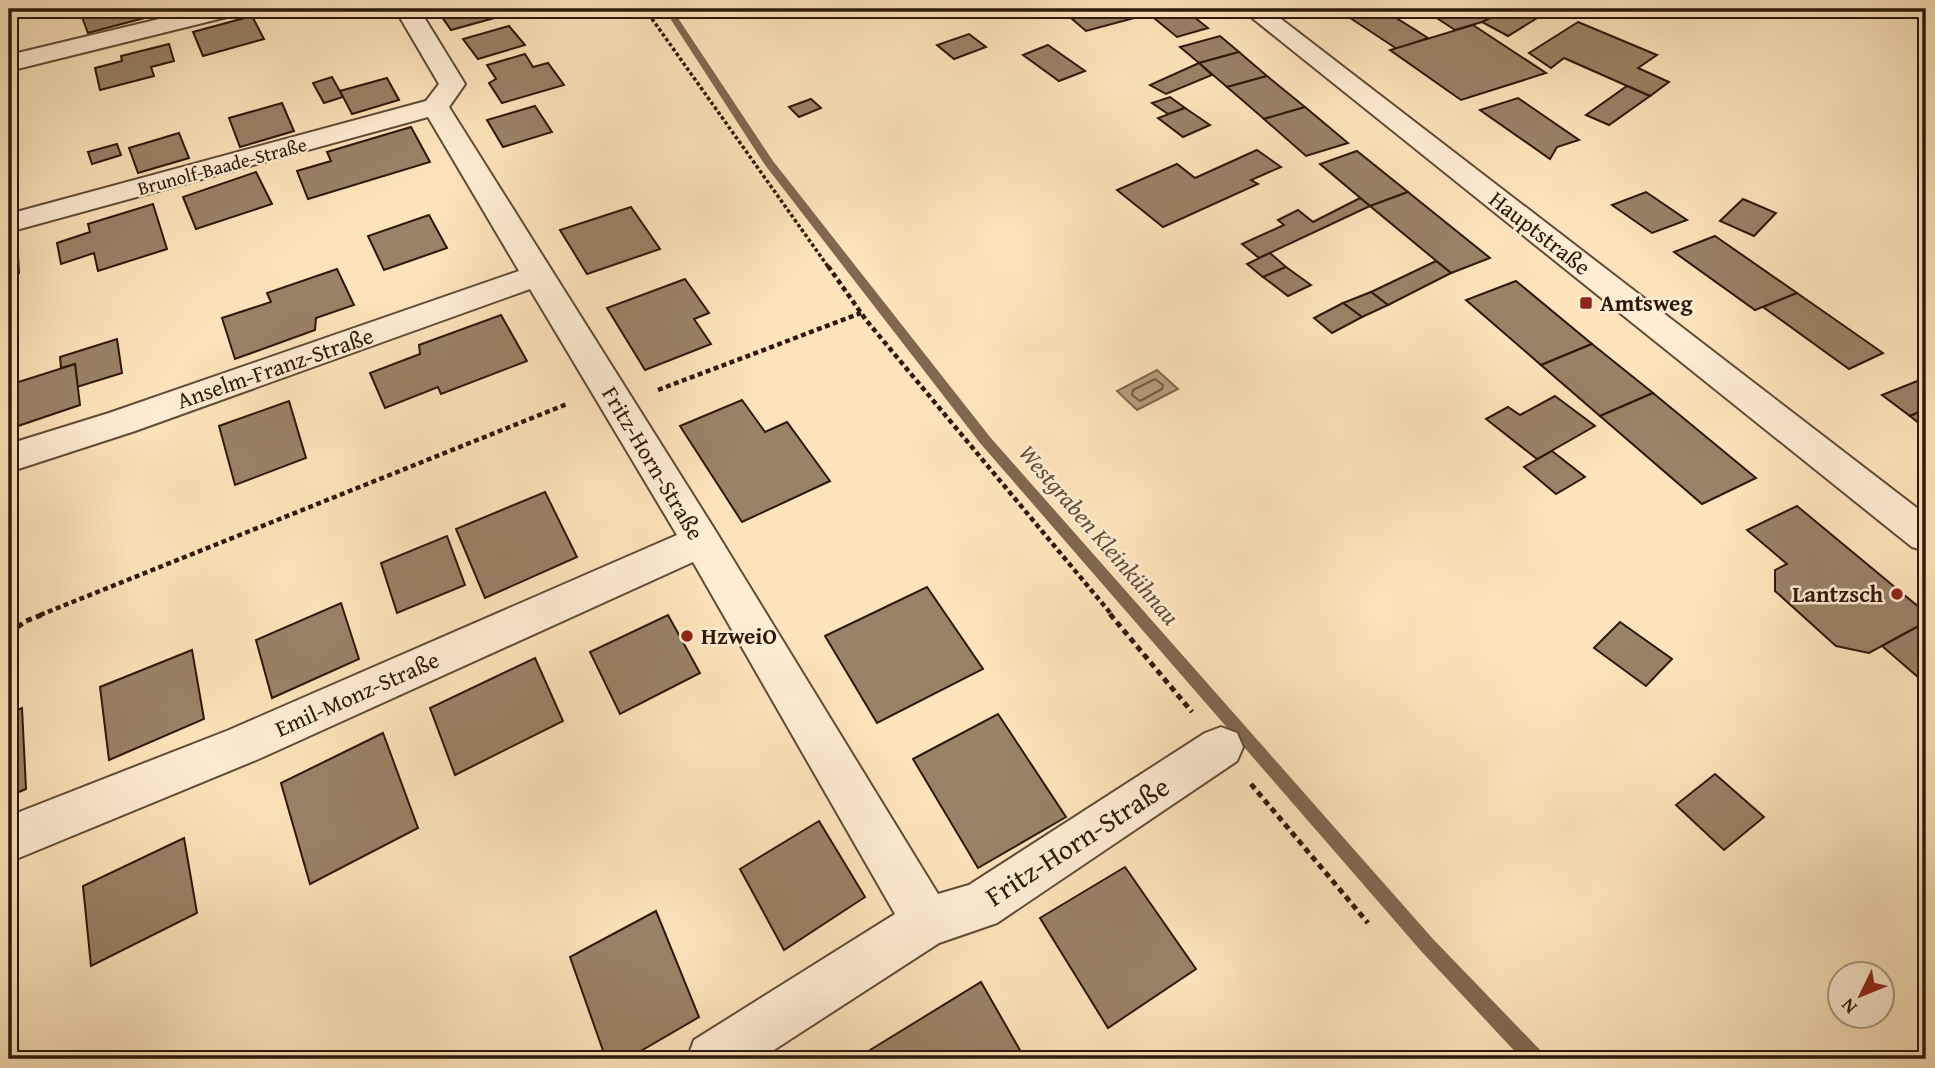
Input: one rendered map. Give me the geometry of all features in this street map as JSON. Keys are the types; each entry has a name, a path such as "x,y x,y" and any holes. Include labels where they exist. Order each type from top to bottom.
{"street":[{"path":"9,64 230,9"},
{"path":"407,9 452,84 435,107"},
{"name":"Hauptstraße","path":"1253,9 1926,536"},
{"name":"Brunolf-Baade-Straße","path":"9,223 435,107"},
{"name":"Fritz-Horn-Straße","path":"435,107 701,541 927,922"},
{"name":"Anselm-Franz-Straße","path":"9,458 122,422 539,275"},
{"name":"Emil-Monz-Straße","path":"9,839 246,744 701,541"},
{"name":"Fritz-Horn-Straße","path":"713,1059 927,922 980,906 1221,747"}],"path":[{"path":"645,9 861,313 1368,923"},
{"path":"9,633 26,621 613,397 861,313"}],"water":[{"path":"1157,370 1178,389 1137,410 1117,391"}],"building":[{"path":"79,9 144,9 148,17 88,33"},
{"path":"1109,9 1143,9 1149,14 1086,31 1072,19"},
{"path":"1167,9 1184,9 1208,28 1177,37 1149,14"},
{"path":"1382,9 1428,38 1397,49 1338,10"},
{"path":"1423,9 1504,11 1482,22 1455,30"},
{"path":"1508,9 1552,9 1508,36 1482,22"},
{"path":"437,10 523,10 451,30"},
{"path":"252,16 264,39 203,56 193,32"},
{"path":"1578,22 1657,55 1638,68 1669,82 1650,96 1564,58 1551,68 1529,53"},
{"path":"1473,25 1546,73 1461,100 1390,50"},
{"path":"509,26 525,45 478,59 463,39"},
{"path":"969,34 986,47 954,59 937,45"},
{"path":"1220,36 1239,52 1199,63 1180,47"},
{"path":"169,44 174,61 151,67 154,76 100,90 95,68 122,61 121,56"},
{"path":"1048,45 1085,71 1059,81 1023,55"},
{"path":"1239,52 1267,76 1227,87 1199,63"},
{"path":"525,54 533,67 548,63 564,85 502,103 489,83 496,79 487,65"},
{"path":"1199,63 1212,75 1166,94 1150,85"},
{"path":"1267,76 1305,107 1264,119 1227,87"},
{"path":"332,77 343,97 324,103 313,83"},
{"path":"387,78 399,100 352,114 340,91"},
{"path":"1627,86 1650,96 1609,125 1586,115"},
{"path":"1170,97 1185,108 1168,114 1152,103"},
{"path":"1518,98 1579,140 1557,147 1550,159 1480,110"},
{"path":"811,99 821,108 799,117 789,107"},
{"path":"282,103 294,131 240,147 229,118"},
{"path":"535,106 552,132 503,147 487,120"},
{"path":"1305,107 1348,143 1306,156 1264,119"},
{"path":"1185,108 1210,125 1183,137 1158,118"},
{"path":"411,127 430,162 308,199 297,171 331,161 327,152"},
{"path":"179,133 189,158 138,173 129,148"},
{"path":"117,144 121,155 92,164 88,152"},
{"path":"1257,150 1281,167 1251,180 1258,184 1163,227 1117,190 1177,164 1195,178"},
{"path":"1357,151 1408,192 1370,206 1320,164"},
{"path":"256,172 272,204 196,229 183,197"},
{"path":"1408,192 1490,258 1451,273 1370,206"},
{"path":"1646,192 1687,220 1652,233 1612,205"},
{"path":"1360,198 1370,206 1259,258 1242,244 1284,225 1278,220 1298,210 1313,222"},
{"path":"1743,199 1776,213 1754,236 1720,221"},
{"path":"153,204 167,249 98,271 94,253 61,264 57,243 90,232 88,224"},
{"path":"631,207 660,249 587,274 560,230"},
{"path":"429,215 447,248 384,270 368,236"},
{"path":"1715,236 1797,293 1755,310 1674,252"},
{"path":"17,239 19,273 9,276 9,241"},
{"path":"1270,253 1286,267 1263,277 1247,264"},
{"path":"1436,261 1451,273 1388,305 1371,292"},
{"path":"1286,267 1311,285 1288,296 1263,277"},
{"path":"337,269 354,305 316,318 315,330 235,359 222,318 271,302 267,293"},
{"path":"685,279 709,313 694,319 711,344 645,370 607,308"},
{"path":"1516,281 1592,344 1541,365 1466,300"},
{"path":"1371,292 1388,305 1362,317 1343,303"},
{"path":"1797,293 1883,353 1849,369 1763,307"},
{"path":"1343,303 1362,317 1332,333 1314,318"},
{"path":"501,315 527,361 441,394 438,387 385,408 370,373 420,354 419,345"},
{"path":"117,339 122,373 77,387 75,364 61,368 60,357"},
{"path":"1592,344 1653,393 1600,416 1541,365"},
{"path":"75,364 80,405 9,429 9,385"},
{"path":"1920,380 1926,385 1926,409 1910,416 1882,395"},
{"path":"1653,393 1756,478 1702,504 1600,416"},
{"path":"1555,396 1595,426 1537,459 1486,419 1508,407 1520,415"},
{"path":"742,400 765,432 787,422 830,481 742,522 680,426"},
{"path":"289,401 306,458 235,485 219,426"},
{"path":"1926,409 1926,429 1910,416"},
{"path":"1552,451 1585,477 1556,494 1524,467"},
{"path":"545,492 577,557 485,598 456,529"},
{"path":"1797,506 1926,613 1926,622 1869,653 1836,646 1775,591 1775,570 1787,564 1747,530"},
{"path":"447,536 465,585 397,613 381,563"},
{"path":"927,587 983,669 877,723 825,636"},
{"path":"341,603 359,659 272,698 256,640"},
{"path":"668,615 700,673 620,714 590,652"},
{"path":"1620,622 1672,659 1646,686 1594,648"},
{"path":"1926,622 1926,684 1882,646"},
{"path":"192,650 204,719 109,760 100,687"},
{"path":"535,658 563,721 455,775 430,708"},
{"path":"22,708 26,789 9,796 9,714"},
{"path":"998,714 1066,817 978,868 913,759"},
{"path":"383,733 418,828 310,884 281,783"},
{"path":"1715,774 1764,817 1724,850 1676,805"},
{"path":"819,821 865,897 784,950 740,869"},
{"path":"184,838 197,913 91,966 83,886"},
{"path":"1125,867 1196,969 1108,1028 1040,918"},
{"path":"656,911 699,1017 627,1059 606,1059 570,957"},
{"path":"981,982 1025,1059 875,1059 870,1050"}],"waterway":[{"name":"Westgraben Kleinkühnau","path":"668,9 769,163 985,440 1427,945 1535,1059"}],"place":[{"name":"Amtsweg","path":"1586,303"},
{"name":"Lantzsch","path":"1897,594"},
{"name":"HzweiO","path":"687,636"}]}
